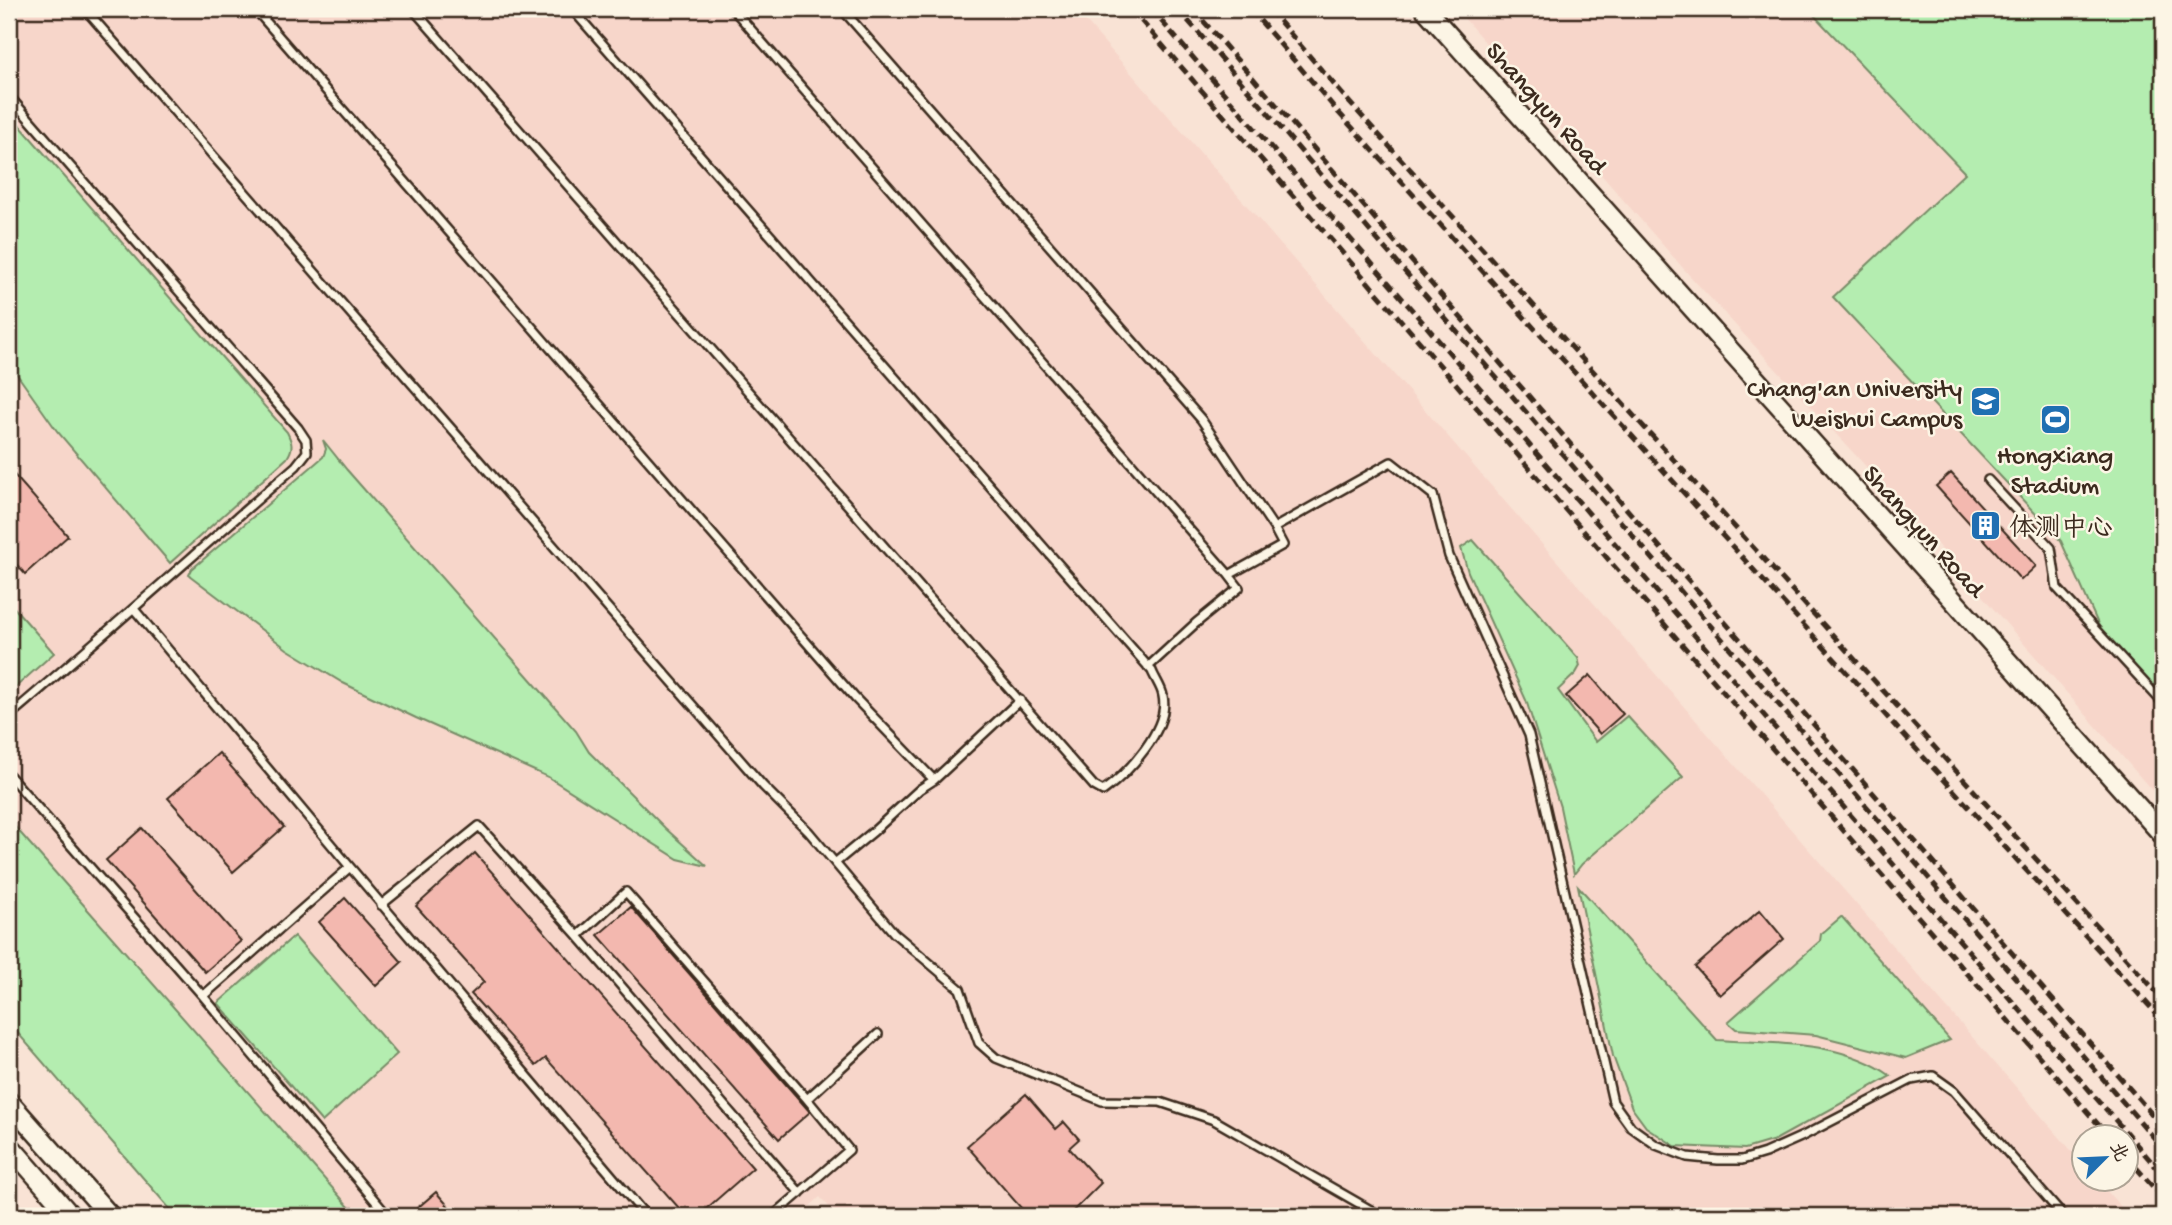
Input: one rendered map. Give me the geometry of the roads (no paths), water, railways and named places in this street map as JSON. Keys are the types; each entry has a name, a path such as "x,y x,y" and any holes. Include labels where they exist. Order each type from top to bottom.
{"street":[{"name":"Shangyun Road","path":"1425,9 2163,835"},
{"path":"9,1102 110,1216"},
{"path":"9,1145 71,1216"}],"lane":[{"path":"85,9 763,786 809,832 894,933 960,989 979,1043 996,1058 1102,1101 1160,1102 1214,1120 1381,1216"},
{"path":"255,9 855,698 934,780"},
{"path":"413,9 1094,786 1103,791 1136,761 1161,721 1164,697 1148,667 572,9"},
{"path":"733,9 1239,588 1148,667"},
{"path":"842,9 1201,419 1275,528 1283,545 1229,575"},
{"path":"9,96 298,428 306,440 307,452 296,466 9,716"},
{"path":"1275,528 1391,462 1433,495 1449,556 1529,735 1613,1102 1631,1127 1656,1146 1687,1157 1742,1160 1803,1136 1911,1080 1933,1076 1954,1091 2063,1216"},
{"path":"1988,480 2051,548 2057,588 2163,703"},
{"path":"134,609 646,1216"},
{"path":"835,863 934,780 1020,701"},
{"path":"9,775 203,996 388,1216"},
{"path":"381,905 479,826 800,1193"},
{"path":"203,996 350,867"},
{"path":"578,936 626,892 849,1150 773,1216"},
{"path":"807,1099 878,1034"}],"railway":[{"path":"1131,9 2098,1124"},
{"path":"1151,9 2163,1175"},
{"path":"1178,9 2163,1148"},
{"path":"1193,9 2163,1127"},
{"path":"1250,9 1339,113 2163,1021"},
{"path":"1269,9 1350,103 2163,999"},
{"path":"2140,1172 2163,1198"}],"place":[{"name":"Chang'an University Weishui Campus","path":"1985,402"},
{"name":"Hongxiang Stadium","path":"2055,419"},
{"name":"体测中心","path":"1986,526"}]}
